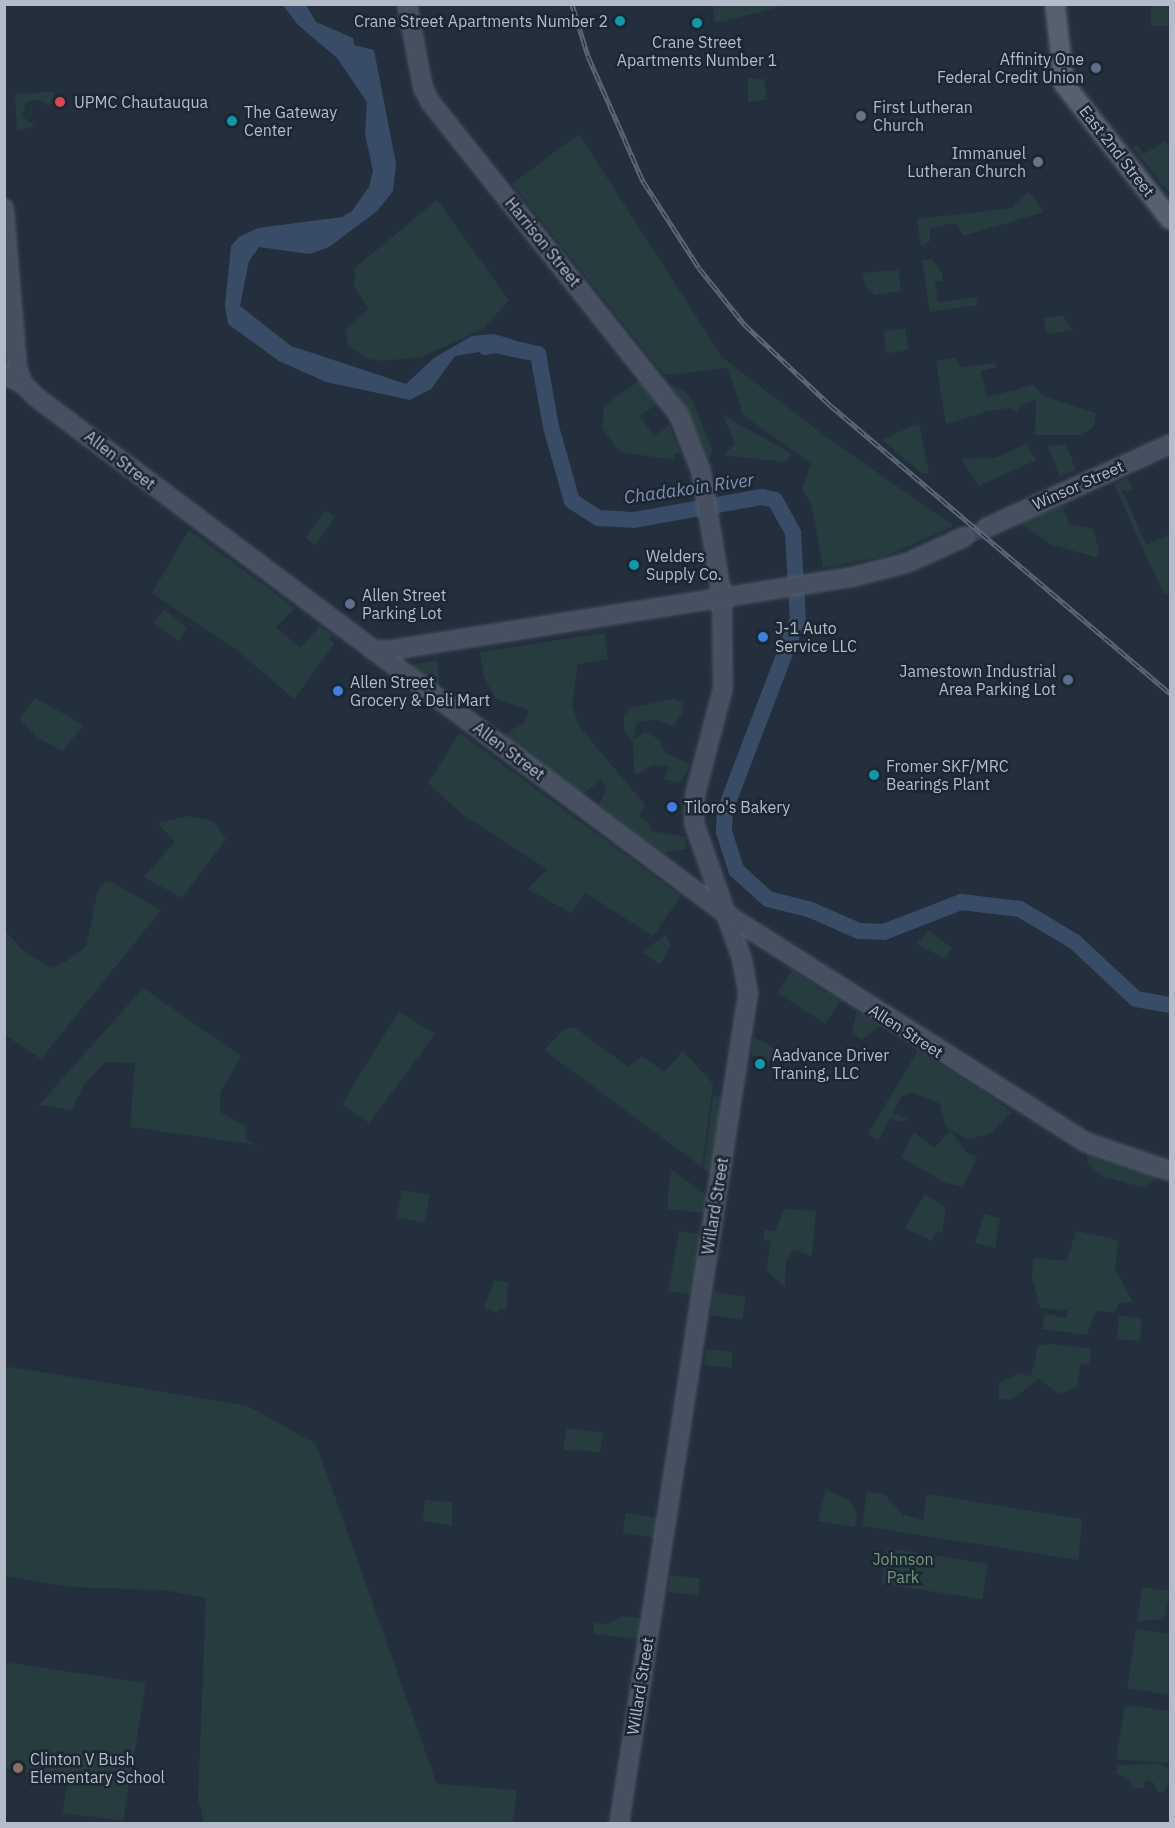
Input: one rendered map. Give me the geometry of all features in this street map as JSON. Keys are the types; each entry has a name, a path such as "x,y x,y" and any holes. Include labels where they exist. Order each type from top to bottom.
{"main road":[{"name":"East 2nd Street","path":"1054,4 1064,84 1170,219"}],"street":[{"name":"Harrison Street","path":"407,4 423,88 431,103 671,403 692,442 701,471 713,529 723,597"},
{"path":"4,208 17,366 23,384"},
{"name":"Allen Street","path":"4,374 23,384 726,914 1082,1140 1170,1171"},
{"name":"Winsor Street","path":"986,528 1170,444"},
{"path":"373,650 404,648 826,580 907,562 964,537"},
{"name":"Willard Street","path":"619,1824 748,994 747,974 699,844 693,809 723,688 723,597"},
{"path":"393,664 415,653 437,650 439,642"},
{"path":"393,664 404,648"}],"green space":[{"path":"713,4 787,5 720,22 714,21"},
{"path":"1151,5 1170,5 1170,26 1151,26"},
{"path":"748,78 764,79 767,99 748,102"},
{"path":"63,91 54,93 55,103 48,105 37,99 26,102 22,116 35,126 17,131 15,94"},
{"path":"579,134 722,357 822,434 954,526 886,556 823,568 812,506 802,489 811,463 743,415 728,368 667,375 662,372 512,184"},
{"path":"1166,141 1170,150 1170,194 1133,148 1137,145 1144,154"},
{"path":"1029,192 1044,212 963,236 956,223 930,228 930,241 921,246 917,219 1012,208"},
{"path":"437,200 509,300 483,329 421,357 381,361 365,358 349,346 345,330 369,309 354,287 355,268"},
{"path":"932,259 942,273 943,281 935,282 938,302 977,297 978,305 930,312 922,260"},
{"path":"898,270 901,291 873,295 872,290 866,288 862,273"},
{"path":"1062,315 1073,330 1047,334 1043,318"},
{"path":"905,328 909,350 887,353 883,332"},
{"path":"955,358 962,367 995,363 996,367 981,371 987,397 1033,385 1045,397 1096,413 1094,427 1080,435 1035,435 1036,400 1022,404 1017,412 1009,408 989,411 946,424 936,361"},
{"path":"640,380 657,404 640,416 654,436 669,425 680,452 674,454 674,460 620,452 602,428 604,406"},
{"path":"671,385 686,392 693,402 712,449 709,460 691,418"},
{"path":"723,415 792,454 784,462 724,455 735,444"},
{"path":"919,423 929,474 921,473 882,440"},
{"path":"1027,444 1036,460 979,486 961,459 995,458"},
{"path":"1066,444 1076,470 1060,477 1048,446"},
{"path":"1127,478 1134,489 1127,492 1121,488 1146,545 1170,534 1170,594 1163,593 1114,484"},
{"path":"1062,505 1069,524 1093,529 1099,550 1096,557 1052,545 1020,523"},
{"path":"325,510 335,517 315,545 305,538"},
{"path":"189,530 295,608 276,627 300,648 320,626 333,635 328,639 335,643 294,699 238,651 152,593"},
{"path":"164,609 187,628 179,642 154,623"},
{"path":"604,633 608,659 578,664 572,705 579,726 645,805 639,816 650,823 651,831 686,837 686,849 663,853 599,805 607,787 600,780 582,795 503,735 524,723 529,710 496,699 484,677 480,652"},
{"path":"437,660 440,688 410,665"},
{"path":"35,698 84,725 62,751 38,738 19,719"},
{"path":"672,699 682,702 683,711 674,726 658,720 642,721 636,724 633,740 645,732 660,740 665,753 690,764 681,783 664,779 669,766 652,765 639,774 634,773 633,742 624,732 624,715 630,708"},
{"path":"460,733 681,896 653,936 586,893 571,913 528,889 547,869 463,815 428,783"},
{"path":"188,816 213,821 226,839 182,898 144,877 175,842 157,823"},
{"path":"109,881 161,910 41,1059 5,1035 5,931 26,953 51,968 67,961 86,947 96,898 101,885"},
{"path":"928,930 952,948 945,959 917,944"},
{"path":"665,935 671,945 660,964 642,952"},
{"path":"792,970 840,1001 825,1024 777,993"},
{"path":"143,988 241,1056 220,1093 220,1112 245,1126 247,1140 258,1145 130,1127 135,1063 105,1062 83,1086 72,1110 39,1105"},
{"path":"399,1011 435,1034 369,1123 342,1104"},
{"path":"857,1011 880,1026 861,1040 852,1031"},
{"path":"574,1027 628,1067 642,1056 664,1072 683,1051 713,1084 702,1167 544,1050 563,1030"},
{"path":"754,1037 781,1052 773,1065 751,1054"},
{"path":"918,1050 1012,1112 990,1134 968,1139 946,1127 939,1103 912,1092 901,1097 893,1113 907,1119 904,1122 890,1119 878,1141 868,1134"},
{"path":"713,1096 722,1097 711,1174 704,1169"},
{"path":"951,1131 966,1152 977,1157 963,1187 943,1182 902,1157 914,1132 934,1148"},
{"path":"1086,1148 1160,1176 1145,1188 1104,1177 1088,1165"},
{"path":"671,1169 707,1196 706,1213 667,1209"},
{"path":"402,1190 430,1195 425,1222 397,1218"},
{"path":"925,1194 946,1207 942,1233 936,1232 932,1241 905,1228"},
{"path":"784,1209 816,1211 812,1256 794,1250 786,1261 785,1287 767,1271 770,1242 763,1239 765,1230 775,1231"},
{"path":"984,1214 1000,1218 995,1248 975,1243"},
{"path":"679,1231 701,1235 693,1294 668,1292"},
{"path":"1076,1231 1118,1240 1115,1268 1133,1302 1119,1303 1115,1312 1096,1311 1087,1335 1042,1329 1045,1314 1067,1318 1067,1310 1040,1308 1032,1279 1033,1258 1067,1261"},
{"path":"494,1280 508,1282 506,1310 499,1309 498,1313 484,1308"},
{"path":"714,1292 746,1297 742,1320 710,1315"},
{"path":"1119,1316 1142,1318 1140,1341 1117,1339"},
{"path":"1054,1344 1091,1349 1089,1364 1081,1363 1077,1387 1059,1394 1038,1379 1012,1400 999,1399 999,1383 1021,1373 1031,1377 1038,1345"},
{"path":"706,1349 733,1352 731,1368 704,1365"},
{"path":"4,1366 248,1406 316,1444 437,1784 517,1790 513,1823 204,1823 198,1798 206,1598 165,1590 69,1587 5,1576"},
{"path":"567,1428 603,1433 600,1452 563,1450"},
{"path":"826,1490 850,1500 857,1514 855,1527 818,1521"},
{"path":"867,1491 884,1494 903,1515 923,1520 927,1494 1082,1519 1078,1560 862,1526"},
{"path":"425,1500 452,1502 452,1526 423,1521"},
{"path":"626,1513 659,1518 655,1538 623,1533"},
{"name":"Johnson Park","path":"887,1548 988,1564 982,1600 881,1584"},
{"path":"670,1575 700,1578 698,1595 668,1592"},
{"path":"1142,1587 1170,1591 1164,1619 1137,1621"},
{"path":"623,1616 644,1619 640,1639 594,1634 594,1622 607,1624"},
{"path":"1136,1629 1170,1634 1170,1695 1127,1688"},
{"path":"4,1662 146,1683 123,1821 62,1813 68,1779 5,1769"},
{"path":"1125,1705 1170,1711 1170,1763 1116,1759"},
{"path":"1161,1764 1170,1771 1170,1783 1162,1793 1157,1791 1153,1782 1146,1780 1143,1789 1132,1787 1128,1778 1116,1774 1117,1765"}],"water":[{"path":"283,5 306,5 316,22 353,38 354,45 374,50 396,164 393,191 377,211 329,247 310,254 259,247 249,261 240,306 291,346 406,384 434,358 472,336 494,334 527,344 455,356 431,389 410,400 326,382 279,361 228,324 225,306 231,246 239,237 258,228 342,217 352,211 369,187 373,171 365,134 367,102 337,58 298,25"}],"waterway":[{"name":"Chadakoin River","path":"485,347 495,345 538,354 551,427 572,501 598,518 634,520 762,497 775,500 793,533 798,619 725,810 724,832 736,870 768,899 811,910 859,931 884,932 961,902 1020,909 1075,942 1136,999 1170,1005"}],"tunnel":[{"path":"964,537 986,528"}],"railway":[{"path":"572,4 588,56 643,181 699,268 744,324 830,405 1170,693"}],"place":[{"name":"Crane Street Apartments Number 2","path":"620,21"},
{"name":"Crane Street Apartments Number 1","path":"697,23"},
{"name":"Affinity One Federal Credit Union","path":"1096,68"},
{"name":"UPMC Chautauqua","path":"60,102"},
{"name":"First Lutheran Church","path":"861,116"},
{"name":"The Gateway Center","path":"232,121"},
{"name":"Immanuel Lutheran Church","path":"1038,162"},
{"name":"Welders Supply Co.","path":"634,565"},
{"name":"Allen Street Parking Lot","path":"350,604"},
{"name":"J-1 Auto Service LLC","path":"763,637"},
{"name":"Jamestown Industrial Area Parking Lot","path":"1068,680"},
{"name":"Allen Street Grocery & Deli Mart","path":"338,691"},
{"name":"Fromer SKF/MRC Bearings Plant","path":"874,775"},
{"name":"Tiloro's Bakery","path":"672,807"},
{"name":"Aadvance Driver Traning, LLC","path":"760,1064"},
{"name":"Clinton V Bush Elementary School","path":"18,1768"}]}
